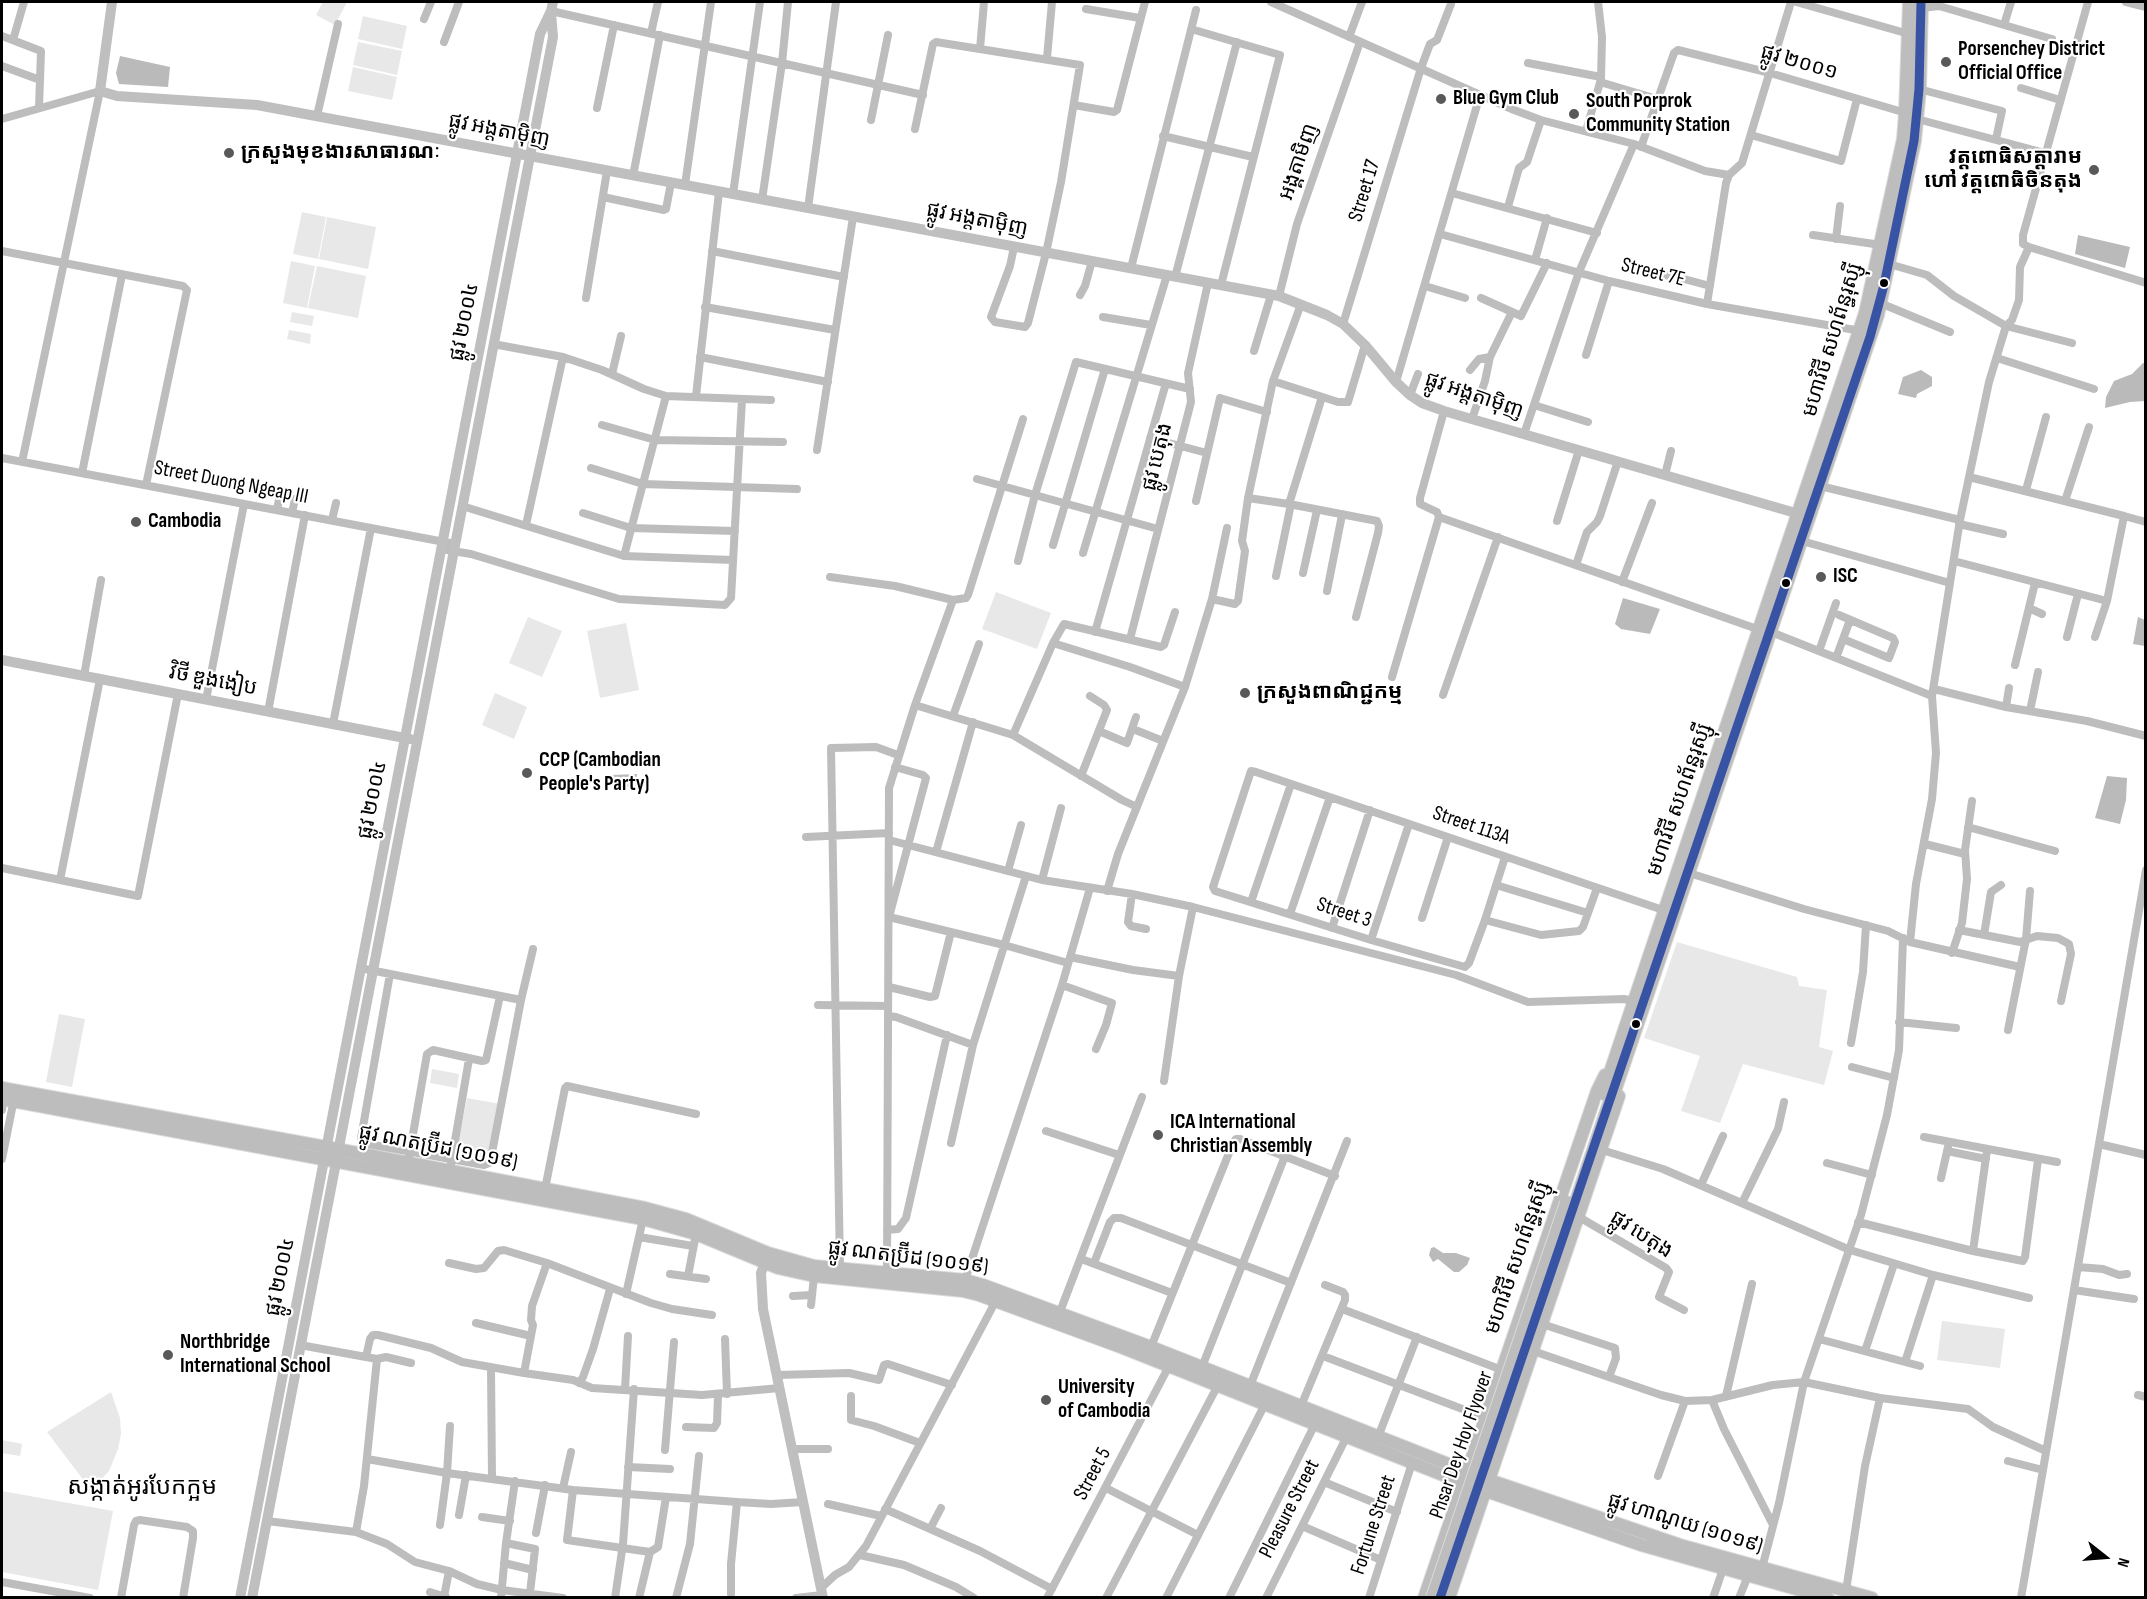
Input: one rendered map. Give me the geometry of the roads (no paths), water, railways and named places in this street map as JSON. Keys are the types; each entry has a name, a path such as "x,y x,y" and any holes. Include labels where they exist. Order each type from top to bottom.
{"highway":[{"name":"មហាវិថី សហព័ន្ធរុស្ស៊ី","path":"1619,1062 1765,631 1802,541 1820,486 1831,437 1861,331 1889,264 1914,141 1909,34 1917,4"},
{"name":"មហាវិថី សហព័ន្ធរុស្ស៊ី","path":"1619,1062 1634,1001 1689,873 1799,514 1831,437 1880,303 1881,245 1904,139 1919,89 1917,4"},
{"path":"1573,1209 1619,1062"},
{"name":"Phsar Dey Hoy Flyover","path":"1433,1598 1573,1209"},
{"name":"Phsar Dey Hoy Flyover","path":"1440,1598 1573,1209"}],"main road":[{"path":"100,91 112,2"},
{"name":"ផ្លូវ ២០០៤","path":"247,1596 267,1521 300,1345 360,969 540,34 552,6"},
{"name":"ផ្លូវ ២០០៤","path":"247,1596 330,1154 372,971 553,37 552,6"},
{"name":"ផ្លូវ អង្តតាម៉ិញ","path":"100,91 117,96 257,105 1275,295 1328,315 1343,324 1410,395 1444,411 1799,514"},
{"name":"វិថី ឌួងងៀប","path":"2,660 417,740"},
{"name":"មហាវិថី សហព័ន្ធរុស្ស៊ី","path":"1449,1598 1542,1324 1573,1209 1602,1150 1621,1087 1619,1062"},
{"name":"មហាវិថី សហព័ន្ធរុស្ស៊ី","path":"1424,1598 1597,1091 1619,1062"},
{"path":"6,1097 330,1154"},
{"name":"ផ្លូវ ណតប្រ៊ីដ (១០១៩)","path":"330,1154 409,1157 451,1165 545,1189 674,1215 715,1229 766,1258 778,1268 814,1276 963,1291 1058,1317 1151,1347 1301,1406 1378,1437 1465,1478"},
{"name":"ផ្លូវ ណតប្រ៊ីដ (១០១៩)","path":"330,1154 643,1219 695,1240 766,1258 840,1269 965,1280 999,1290 1170,1366 1412,1463 1487,1486"},
{"path":"766,1258 762,1273 763,1309 822,1594"},
{"path":"1502,1370 1504,1377 1510,1382 1517,1382 1524,1377"},
{"name":"ផ្លូវ ហាណូយ (១០១៩)","path":"1487,1486 1633,1542 1723,1569 1846,1591 1872,1598"},
{"name":"ផ្លូវ ហាណូយ (១០១៩)","path":"1487,1486 1644,1534 1828,1598"}],"street":[{"path":"12,40 24,2"},
{"path":"424,19 431,2"},
{"path":"444,42 459,2"},
{"path":"651,33 658,2"},
{"path":"685,185 711,2"},
{"path":"733,194 760,2"},
{"path":"762,200 782,63 788,2"},
{"path":"808,208 836,2"},
{"path":"980,50 984,2"},
{"path":"1047,58 1052,2"},
{"path":"1074,105 1114,112 1117,110 1144,2"},
{"path":"1271,2 1541,120 1586,130 1690,166 1729,175"},
{"path":"1349,37 1362,2"},
{"path":"1586,130 1601,79 1602,37 1598,2"},
{"path":"1707,304 1729,175 1742,163 1791,2"},
{"path":"1796,2 1909,34"},
{"path":"2004,25 2012,2"},
{"path":"2088,2 2023,234 2023,244 2029,248 2145,283"},
{"path":"2126,2 2145,7"},
{"name":"Street 17","path":"1343,324 1421,68 1430,44 1437,40 1451,4"},
{"path":"1917,4 1939,6 2052,39"},
{"path":"552,6 614,25 923,95"},
{"path":"1086,9 1140,18"},
{"path":"1131,268 1196,10"},
{"path":"317,116 338,24"},
{"path":"597,108 614,25"},
{"path":"1191,29 1280,55 1221,285"},
{"path":"871,120 888,35"},
{"path":"2,36 41,51 39,108"},
{"path":"633,176 660,36"},
{"path":"915,129 933,44 936,42 1080,65 1061,182 1027,326 995,322 991,317 1010,266 1014,247"},
{"name":"ផ្លូវ បេតុង","path":"1083,553 1151,325 1171,276 1237,42"},
{"name":"អង្គតាមិញ","path":"1254,351 1360,42"},
{"name":"ផ្លូវ ២០០១","path":"1657,99 1674,53 1681,50 1770,73 2045,153"},
{"path":"1524,434 1579,272 1657,99 1601,79 1528,63"},
{"path":"2,66 40,80"},
{"path":"2021,88 2060,100"},
{"path":"1919,89 2002,111 1996,139"},
{"path":"2,118 100,91 22,462"},
{"path":"1396,382 1480,94"},
{"path":"1751,135 1840,161 1857,99"},
{"path":"1508,207 1519,168 1527,162 1541,120"},
{"path":"1163,136 1253,157"},
{"path":"586,298 607,171"},
{"path":"603,197 664,210 671,183"},
{"path":"696,396 719,192"},
{"path":"1452,193 1597,233"},
{"path":"1836,238 1840,206"},
{"path":"817,450 853,217"},
{"path":"1535,260 1547,218"},
{"name":"Street 7E","path":"1440,234 1609,281 1707,304 1861,331"},
{"path":"1813,235 1881,245"},
{"path":"1739,1598 1756,1574 1773,1525 1804,1382 1850,1250 1872,1175 1894,1078 1899,1050 1906,940 1925,844 1936,753 1933,693 1953,561 1989,382 2006,326 2012,320 2019,300 2020,267 2029,248"},
{"path":"2,251 183,286 187,290 146,485"},
{"path":"712,251 844,277"},
{"path":"1080,296 1092,261"},
{"path":"1481,298 1521,316 1547,263"},
{"path":"1889,264 1927,275 1954,296 2006,326 2072,343"},
{"path":"1652,274 1673,276 1710,286"},
{"path":"82,473 122,275"},
{"path":"1586,355 1609,281"},
{"name":"ផ្លូវ បេតុង","path":"1130,639 1191,402 1188,373 1208,283"},
{"path":"1425,286 1465,298"},
{"path":"1880,303 1950,332"},
{"path":"1212,599 1235,604 1238,601 1245,551 1242,541 1248,498 1266,412 1273,381 1301,304"},
{"path":"705,307 835,330"},
{"path":"1472,419 1485,381 1490,357 1512,312"},
{"path":"1103,317 1151,325"},
{"path":"612,374 621,336"},
{"path":"493,344 563,357 666,396 771,400"},
{"path":"1273,381 1338,402 1348,402 1365,345"},
{"path":"526,525 563,357"},
{"path":"700,357 828,382"},
{"path":"1470,370 1479,359 1490,357"},
{"path":"1997,358 2094,389"},
{"path":"1018,561 1074,364 1078,362 1190,389"},
{"path":"1053,545 1105,369"},
{"path":"1410,395 1418,374"},
{"path":"1095,632 1166,383"},
{"path":"624,556 666,396"},
{"path":"1276,576 1290,504 1322,397"},
{"path":"1196,501 1220,398 1266,412"},
{"name":"Street Duong Ngeap III","path":"2,458 371,528 454,547 619,599 722,606 731,598 742,399"},
{"path":"1534,405 1588,422"},
{"path":"1392,677 1439,517 1437,512 1420,502 1444,411"},
{"path":"2026,490 2046,417"},
{"path":"830,577 896,586 952,600 966,598 1023,419"},
{"path":"602,425 655,440 783,442"},
{"path":"2065,501 2089,427"},
{"path":"1150,438 1207,453"},
{"path":"1557,521 1578,450"},
{"path":"1665,475 1671,451"},
{"path":"1576,565 1587,532 1598,522 1618,461"},
{"path":"591,468 643,484 797,489"},
{"path":"1969,477 2145,522"},
{"path":"977,479 1158,529"},
{"path":"1820,486 2003,534"},
{"path":"277,510 280,494"},
{"path":"1248,498 1377,521 1379,526 1356,617"},
{"path":"292,513 295,499"},
{"path":"332,520 336,503"},
{"path":"1622,582 1652,503"},
{"path":"206,700 244,504"},
{"path":"462,506 624,556 733,560"},
{"path":"1303,573 1317,510"},
{"path":"583,513 631,528 735,531"},
{"path":"268,711 305,515"},
{"path":"1327,591 1342,515"},
{"path":"2095,637 2107,601 2124,516"},
{"path":"1439,517 1765,631 1933,693 2086,722 2145,736"},
{"path":"333,724 371,528"},
{"path":"1107,891 1111,874 1185,687 1212,599 1227,528"},
{"path":"1443,695 1498,537"},
{"path":"1802,541 1950,583"},
{"path":"1953,561 2107,601"},
{"path":"84,676 101,580"},
{"path":"2015,665 2035,583"},
{"path":"2067,637 2079,594"},
{"path":"887,1274 889,788 898,755 952,600"},
{"path":"1819,651 1836,603"},
{"path":"2029,608 2042,614"},
{"path":"1012,735 1053,643 1064,624 1163,646 1175,612"},
{"path":"1839,615 1895,639 1890,656 1886,657 1843,639"},
{"path":"1836,658 1850,620"},
{"path":"1053,643 1185,687"},
{"path":"953,716 979,644"},
{"path":"2030,711 2038,672"},
{"path":"60,880 100,680"},
{"path":"2007,707 2009,688"},
{"path":"2,868 138,896 178,694"},
{"path":"1081,776 1107,710 1104,705 1090,696"},
{"path":"915,705 1012,735 1137,807"},
{"path":"1099,731 1127,743 1136,717"},
{"path":"936,852 973,722"},
{"path":"1133,729 1163,741"},
{"path":"840,1269 831,748 876,747 898,755"},
{"path":"889,917 925,776 895,767"},
{"name":"Street 113A","path":"1214,889 1251,771 1670,913"},
{"path":"1251,902 1291,784"},
{"path":"1290,914 1330,797"},
{"path":"1952,953 1962,923 1967,879 1965,854 1972,801"},
{"path":"1042,880 1061,808"},
{"path":"1332,928 1370,810"},
{"path":"1371,940 1409,824"},
{"path":"1008,872 1021,825"},
{"path":"1968,827 2055,851"},
{"path":"806,837 889,837 908,845 1042,880 1132,894 1193,907 1456,975 1528,1002 1624,999 1634,1001"},
{"path":"1422,918 1448,837"},
{"path":"1925,844 1965,854"},
{"path":"1505,856 1485,920 1548,936 1579,932 1583,927 1597,888"},
{"path":"2021,1598 2145,870"},
{"path":"1689,873 1804,909 1888,931 1906,940 1952,953 2020,967"},
{"path":"951,1143 973,1045 1026,876"},
{"path":"1496,885 1588,913"},
{"path":"1984,935 1991,892 2001,885"},
{"path":"965,1280 1062,985 1090,888"},
{"name":"Street 3","path":"1214,889 1332,928 1465,967 1469,963 1485,920"},
{"path":"2008,1030 2026,939 2030,891"},
{"path":"1132,894 1128,922 1131,926 1146,929"},
{"path":"1164,1081 1179,975 1193,907"},
{"path":"889,917 1069,960 1179,975"},
{"path":"1851,1043 1863,972 1866,925"},
{"path":"1959,930 2017,942 2037,936 2058,938 2070,944 2071,954 2061,1001"},
{"path":"889,987 934,996 951,932"},
{"path":"470,1059 451,1165 484,1165 489,1163 491,1158 533,949"},
{"path":"360,969 521,1000"},
{"path":"390,974 361,1138 368,1144 409,1157 426,1054 433,1050 470,1059 486,1060 489,1056 500,996"},
{"path":"1062,985 1112,1003 1096,1049"},
{"path":"818,1005 888,1006"},
{"path":"888,1016 973,1045"},
{"path":"1899,1022 1956,1028"},
{"path":"887,1230 898,1229 906,1218 947,1035"},
{"path":"1852,1067 1894,1078"},
{"path":"545,1189 567,1086 696,1114"},
{"path":"1058,1317 1082,1259 1142,1096"},
{"path":"2,1159 6,1097"},
{"path":"1742,1203 1778,1129 1784,1102"},
{"path":"1046,1131 1119,1155"},
{"path":"1701,1185 1723,1136"},
{"path":"1924,1137 1986,1154"},
{"path":"1151,1347 1236,1139 1335,1176"},
{"path":"1250,1386 1347,1141"},
{"path":"1941,1178 1949,1142"},
{"path":"2098,1144 2145,1155"},
{"path":"1602,1150 1663,1169 1850,1250 1933,1275 2029,1298"},
{"path":"1947,1152 2057,1162"},
{"path":"1973,1251 1986,1154"},
{"path":"1202,1367 1286,1156"},
{"path":"1858,1222 2023,1261 2038,1160"},
{"path":"1827,1163 1872,1175"},
{"name":"ផ្លូវ បេតុង","path":"1573,1209 1666,1268 1669,1272 1659,1297 1684,1310"},
{"path":"1094,1263 1110,1222 1114,1218 1121,1218 1292,1283"},
{"path":"626,1294 643,1219"},
{"path":"639,1237 695,1240 688,1276"},
{"path":"449,1263 476,1269 484,1268 498,1251 504,1250 547,1263 626,1294 672,1309 712,1315"},
{"path":"1082,1259 1172,1293"},
{"path":"524,1373 531,1336 532,1306 547,1263"},
{"path":"1865,1351 1894,1264"},
{"path":"2078,1267 2108,1269 2119,1275 2127,1274"},
{"path":"670,1274 706,1279"},
{"path":"1905,1362 1933,1275"},
{"path":"810,1305 814,1276"},
{"path":"1726,1396 1752,1284"},
{"path":"1301,1406 1346,1295 1325,1285"},
{"path":"579,1383 590,1358 610,1288"},
{"path":"2073,1290 2134,1299"},
{"path":"793,1296 812,1295"},
{"path":"796,1598 822,1594 836,1575 849,1567 860,1555 994,1299"},
{"path":"1342,1309 1502,1370"},
{"path":"476,1323 531,1336"},
{"path":"1542,1324 1615,1348 1616,1358 1609,1377"},
{"path":"366,1358 370,1339 373,1335 378,1335 431,1348 462,1362 573,1380 592,1388 702,1395 780,1388"},
{"path":"615,1598 627,1494 628,1336"},
{"path":"1378,1437 1417,1337"},
{"path":"725,1339 727,1394"},
{"path":"1819,1339 1920,1366"},
{"path":"665,1450 674,1342"},
{"path":"300,1345 366,1358 386,1357 411,1363"},
{"path":"1533,1351 1685,1401 1712,1400 1773,1385 1804,1382 1880,1398 1968,1409 1993,1427 2046,1450"},
{"path":"1323,1356 1485,1418"},
{"path":"356,1532 367,1459 377,1359"},
{"path":"777,1375 838,1372 879,1380 884,1365 888,1364 951,1385"},
{"name":"Street 5","path":"1047,1598 1170,1366"},
{"path":"491,1368 492,1479"},
{"path":"1107,1598 1218,1385"},
{"path":"686,1427 714,1428 717,1423 718,1395"},
{"path":"851,1396 849,1418 851,1420 920,1443"},
{"path":"1846,1591 1864,1466 1880,1398"},
{"path":"1712,1400 1724,1429 1773,1525"},
{"path":"1658,1476 1685,1401"},
{"path":"1166,1598 1265,1404"},
{"path":"1229,1598 1315,1424"},
{"path":"440,1525 450,1426"},
{"name":"Pleasure Street","path":"1266,1598 1347,1436"},
{"path":"793,1449 828,1449"},
{"path":"563,1488 570,1452"},
{"path":"676,1598 690,1544 699,1456"},
{"path":"367,1459 447,1473 573,1490 771,1504 803,1502"},
{"path":"2008,1461 2043,1470"},
{"name":"Fortune Street","path":"1369,1598 1412,1463"},
{"path":"628,1467 670,1469"},
{"path":"459,1515 466,1475"},
{"path":"501,1594 515,1481"},
{"path":"1324,1482 1397,1512"},
{"path":"536,1533 545,1485"},
{"path":"1106,1488 1198,1535"},
{"path":"573,1490 567,1540 650,1552 658,1547 666,1497"},
{"path":"731,1594 730,1564 737,1502"},
{"path":"828,1504 883,1513 930,1529 980,1551 1052,1588"},
{"path":"930,1529 941,1508"},
{"path":"482,1517 510,1521"},
{"path":"121,1598 136,1521 187,1527 192,1531 194,1538 183,1598"},
{"path":"267,1521 356,1532 387,1544 415,1562 449,1571 501,1594 530,1593 563,1598"},
{"path":"1302,1526 1382,1560"},
{"path":"506,1543 535,1549 530,1593"},
{"path":"639,1598 650,1552"},
{"path":"860,1555 904,1565 956,1587 974,1598"},
{"path":"504,1563 533,1570"},
{"path":"1713,1598 1723,1569"},
{"path":"430,1592 445,1597 449,1571"},
{"path":"2,1582 90,1598"}],"place":[{"name":"Porsenchey District Official Office","path":"1946,62"},
{"name":"Blue Gym Club","path":"1441,99"},
{"name":"South Porprok Community Station","path":"1574,114"},
{"name":"ក្រសួងមុខងារសាធារណៈ","path":"229,153"},
{"name":"វត្តពោធិសត្តារាម ហៅ វត្តពោធិចិនតុង","path":"2094,170"},
{"name":"Cambodia","path":"136,522"},
{"name":"ISC","path":"1821,577"},
{"name":"ក្រសួងពាណិជ្ជកម្ម","path":"1245,693"},
{"name":"CCP (Cambodian People's Party)","path":"527,773"},
{"name":"ICA International Christian Assembly","path":"1158,1135"},
{"name":"Northbridge International School","path":"168,1355"},
{"name":"University of Cambodia","path":"1046,1400"}],"district":[{"name":"សង្កាត់អូរបែកក្អម","path":"142,1488"}]}
